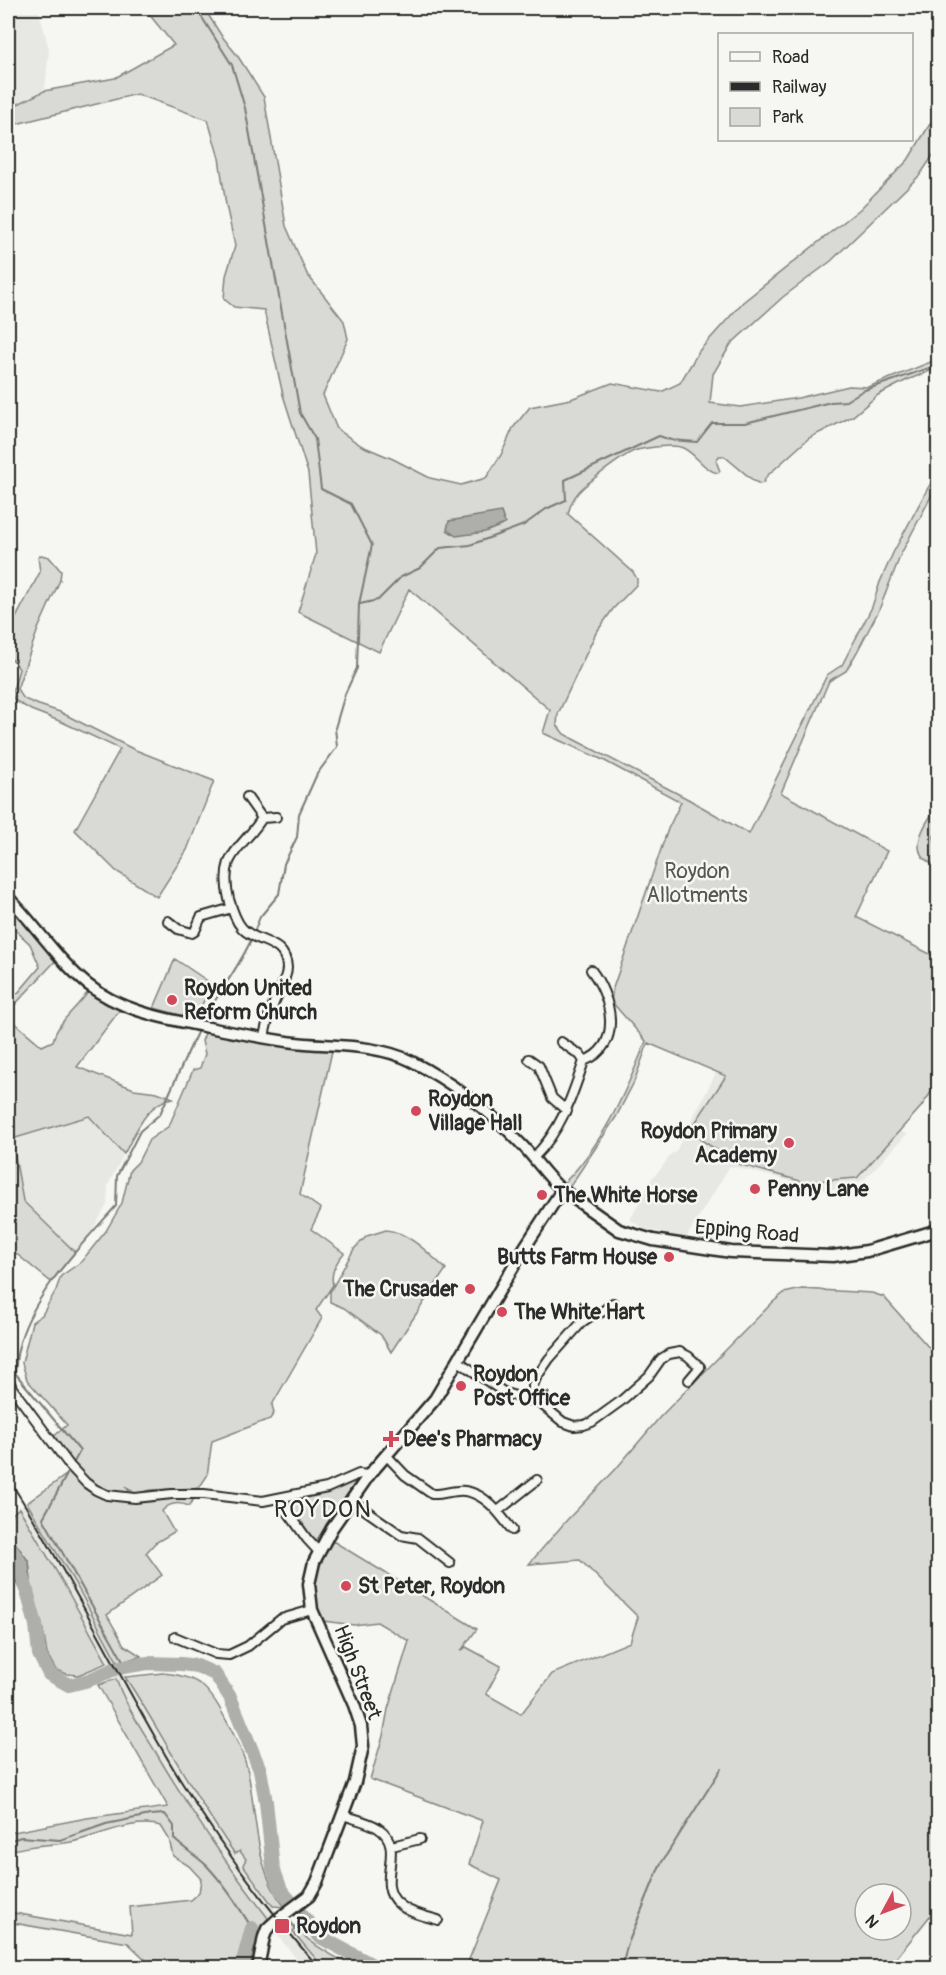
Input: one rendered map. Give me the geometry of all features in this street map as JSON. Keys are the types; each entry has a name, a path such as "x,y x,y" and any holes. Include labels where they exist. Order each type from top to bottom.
{"main road":[{"name":"Epping Road","path":"562,1190 619,1230 653,1240 731,1252 834,1256 867,1251 939,1230"},
{"name":"High Street","path":"258,1968 267,1929 301,1904 317,1882 343,1815 363,1746 361,1726 312,1610 309,1584 318,1552 369,1475 424,1413 458,1361 519,1256 562,1190"}],"street":[{"path":"247,797 262,818"},
{"path":"262,818 276,817"},
{"path":"262,818 255,831 233,854 228,865 226,881 232,908 243,929 253,936 268,941 278,948 285,958 287,970 273,1004 264,1038"},
{"path":"8,897 85,982 103,995 122,1004 161,1017 264,1038 373,1050 410,1061 467,1097 512,1136 562,1190"},
{"path":"168,921 183,931 192,933 201,917 232,908"},
{"path":"584,1061 593,1058 609,1034 610,1006 598,979 591,970"},
{"path":"561,1042 580,1055 584,1061"},
{"path":"529,1059 539,1066 552,1098 567,1111"},
{"path":"533,1158 549,1141 567,1111 584,1061"},
{"path":"533,1401 533,1386 536,1378 549,1359 582,1322 602,1312 613,1303"},
{"path":"458,1361 505,1394 540,1403 563,1422 574,1426 584,1425 621,1401 669,1354 680,1352 700,1366 689,1380"},
{"path":"8,1378 12,1388 70,1466 96,1490 107,1495 135,1498 172,1494 204,1494 263,1501 327,1488 359,1474 369,1475"},
{"path":"386,1455 405,1475 432,1494 465,1491 485,1500 498,1511 512,1530"},
{"path":"498,1511 537,1480"},
{"path":"278,1498 318,1552"},
{"path":"351,1500 401,1535 418,1538 450,1563"},
{"path":"175,1637 216,1654 229,1655 248,1646 281,1619 312,1610"},
{"path":"343,1815 379,1828 392,1846 388,1887 397,1903 408,1910 438,1920"},
{"path":"392,1846 420,1839"}],"shaded area":[{"path":"8,8 38,8 49,49 45,89 8,108"},
{"path":"501,512 505,524 485,532 456,536 447,530 449,521"},
{"name":"Roydon Primary Academy","path":"719,1067 907,1134 863,1181 830,1191 730,1166 686,1238 645,1229 630,1220 652,1178 672,1153 675,1153"},
{"path":"89,1116 124,1154 108,1185 107,1205 91,1232 75,1252 23,1201 12,1138"},
{"path":"27,1503 181,1771 235,1853 239,1851 246,1859 277,1912 268,1918 225,1861 149,1742 61,1579 19,1508"},
{"path":"8,1533 29,1562 32,1591 21,1593 8,1565"},
{"path":"287,1919 295,1929 293,1931 323,1967 306,1967 278,1936 280,1934 276,1928"}],"green space":[{"name":"Roydon Allotments","path":"144,8 204,8 264,97 286,226 307,274 344,321 348,339 323,395 337,429 362,446 430,478 461,485 486,478 501,455 513,428 530,407 571,399 612,383 661,392 680,383 699,351 743,302 860,209 908,160 938,111 938,148 920,175 831,261 783,297 731,344 713,374 710,403 740,407 798,398 849,386 868,387 938,359 938,368 878,395 853,416 809,438 767,476 763,483 754,481 724,456 719,456 716,461 720,471 718,473 707,468 685,449 676,446 650,448 634,451 596,477 576,495 568,514 633,572 637,584 613,609 596,633 558,714 557,725 564,734 749,834 827,675 842,665 872,607 893,553 938,472 938,483 901,554 879,610 846,671 829,681 781,793 887,851 856,917 938,958 938,1082 921,1107 857,1178 804,1182 738,1164 689,1132 726,1076 648,1043 634,1082 616,1117 567,1191 561,1186 589,1154 600,1137 621,1100 646,1041 611,1001 613,988 668,829 681,802 603,760 543,733 550,710 409,589 379,652 298,612 316,554 308,473 283,395 264,310 234,307 224,299 226,276 235,246 219,158 208,120 137,94 8,126 8,109 44,91 115,78 174,45"},
{"path":"41,555 49,557 61,571 60,580 38,629 17,689 24,699 60,712 133,749 214,781 187,850 157,897 116,871 75,830 120,749 31,710 14,700 12,694 19,669 8,657 8,633 40,572 38,557"},
{"path":"938,805 938,831 934,836 938,851 938,867 926,860 919,847 922,832"},
{"path":"8,897 60,956 8,1012 8,997 18,993 40,967 30,944 8,923"},
{"path":"175,959 212,984 195,1019 154,1008"},
{"path":"90,989 122,1007 77,1067 134,1089 157,1092 173,1098 164,1101 149,1112 124,1154 89,1116 12,1139 23,1201 75,1252 51,1282 8,1247 8,1017 42,1046 53,1041 59,1027"},
{"path":"207,1028 332,1051 300,1194 321,1209 311,1229 344,1253 334,1268 333,1285 316,1310 322,1318 272,1405 274,1413 270,1419 212,1441 207,1476 199,1488 151,1490 136,1494 125,1486 135,1498 198,1493 189,1506 174,1504 162,1511 174,1532 155,1543 146,1553 162,1575 107,1615 124,1645 141,1656 118,1663 79,1590 27,1503 77,1467 52,1438 67,1425 27,1380 22,1363 32,1322 42,1315 61,1276 81,1262 106,1231 122,1203 130,1170 138,1162 149,1140 169,1126 193,1070 200,1068 205,1054 202,1041"},
{"path":"386,1230 411,1239 446,1269 391,1352 381,1335 344,1308 330,1302 330,1292 354,1249 367,1236"},
{"path":"802,1289 872,1293 884,1297 938,1358 938,1906 913,1937 913,1882 853,1882 853,1942 909,1942 889,1967 466,1967 501,1880 469,1864 483,1821 370,1779 409,1641 377,1622 354,1625 323,1621 315,1589 317,1570 321,1561 333,1541 477,1629 461,1651 466,1647 501,1666 486,1694 521,1714 552,1674 630,1642 638,1617 580,1560 529,1564 660,1417 784,1293"},
{"path":"356,1478 357,1480 314,1544 285,1501 286,1499 322,1492"},
{"path":"19,1508 107,1663 78,1675 56,1670 47,1654 42,1624 32,1591 29,1562 8,1533 8,1518"},
{"path":"163,1673 185,1677 201,1685 213,1698 232,1731 248,1772 262,1861 275,1893 285,1907 273,1906 243,1865 246,1859 240,1851 235,1854 199,1800 125,1677"},
{"path":"116,1679 134,1716 181,1794 223,1857 268,1918 256,1935 250,1967 153,1967 128,1943 8,1922 8,1912 132,1934 130,1907 191,1900 199,1893 201,1879 189,1866 173,1856 169,1839 161,1826 139,1824 127,1826 71,1842 31,1846 8,1852 8,1833 87,1818 168,1807 98,1685"},
{"path":"288,1918 310,1941 354,1967 323,1967 293,1932 295,1929"}],"waterway":[{"path":"196,8 232,65 245,108 300,413 315,439 321,489 351,504 372,545 359,604 357,668 345,694 335,728 337,747 317,774 299,814 297,837 284,864 279,894 260,917 254,932"},
{"path":"360,604 378,600 401,577 420,568 440,548 470,545 524,525 546,509 566,500 565,480 659,436 671,440 697,442 712,423 745,423 831,402 846,401 862,391 938,365"},
{"path":"202,1023 252,938"},
{"path":"73,1464 80,1451 15,1373 18,1350 24,1331 44,1292 116,1206 117,1176 140,1131 160,1114 199,1028"},
{"path":"70,1469 43,1518 126,1666"},
{"path":"8,1545 19,1561 36,1625 39,1654 49,1674 69,1685 89,1680 117,1668 148,1663 197,1666 215,1674 230,1697 260,1770 273,1868 281,1890 320,1937 378,1968"},
{"path":"622,1968 627,1946 660,1865 721,1769"},
{"path":"8,1841 21,1837 60,1840 106,1824 165,1814 174,1826 174,1839 214,1873 252,1928"},
{"path":"241,1968 252,1928"}],"railway":[{"path":"8,1478 31,1514 179,1778 245,1876 319,1968"}],"place":[{"name":"Roydon United Reform Church","path":"172,1000"},
{"name":"Roydon Village Hall","path":"416,1111"},
{"name":"Roydon Primary Academy","path":"789,1143"},
{"name":"Penny Lane","path":"755,1189"},
{"name":"The White Horse","path":"542,1195"},
{"name":"Butts Farm House","path":"669,1257"},
{"name":"The Crusader","path":"470,1289"},
{"name":"The White Hart","path":"502,1312"},
{"name":"Roydon Post Office","path":"461,1386"},
{"name":"Dee's Pharmacy","path":"391,1439"},
{"name":"St Peter, Roydon","path":"346,1586"},
{"name":"Roydon","path":"282,1926"}],"district":[{"name":"ROYDON","path":"323,1509"}]}
